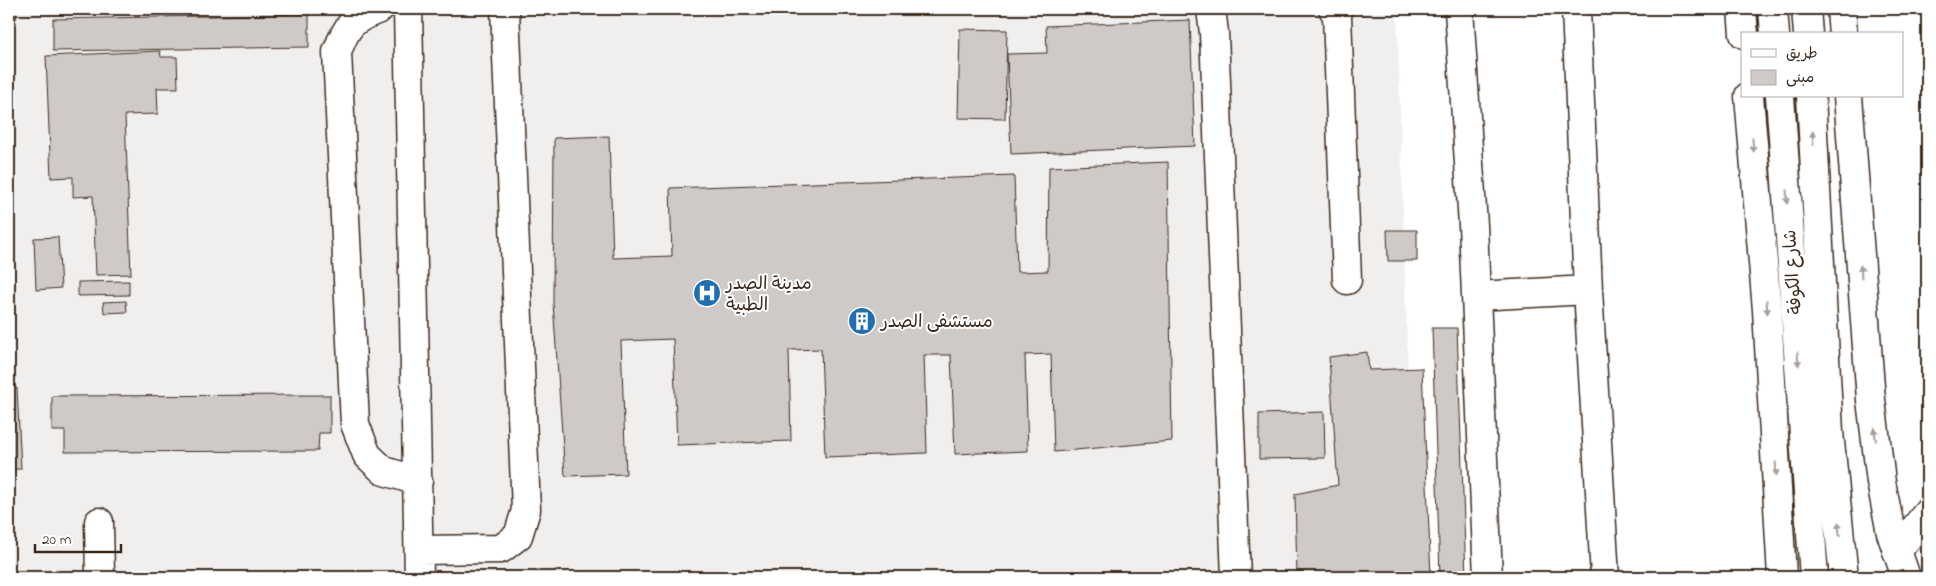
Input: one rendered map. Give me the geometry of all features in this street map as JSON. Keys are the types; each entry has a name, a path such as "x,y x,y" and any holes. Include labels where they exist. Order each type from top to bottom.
{"main road":[{"path":"379,9 358,17 344,34 336,52 354,424 367,455 384,471 418,481"},
{"path":"408,9 419,577"},
{"path":"419,550 501,549 518,536 526,510 505,9"},
{"path":"1211,9 1214,33 1236,577"},
{"path":"1333,9 1338,15 1347,280"},
{"path":"1459,9 1476,296 1488,577"},
{"path":"1576,9 1588,290 1605,577"},
{"path":"1742,9 1744,32"},
{"path":"1773,9 1775,32"},
{"path":"1806,9 1808,32"},
{"path":"1841,9 1843,32"},
{"path":"1749,98 1767,310 1779,571"},
{"name":"شارع الكوفة","path":"1780,98 1814,577"},
{"name":"شارع الكوفة","path":"1811,98 1829,432 1844,577"},
{"path":"1848,98 1870,400 1881,482 1897,564 1906,577"},
{"path":"1476,296 1588,290"},
{"path":"1897,564 1927,513"},
{"path":"99,522 100,577"}],"shaded area":[{"name":"مدينة الصدر الطبية","path":"9,9 1397,9 1414,577 9,577"}],"building":[{"path":"9,9 13,9 17,18 9,18"},
{"path":"309,14 309,47 53,51 53,19"},
{"path":"1190,20 1195,146 1011,154 1007,54 1047,53 1046,26"},
{"path":"960,29 1007,30 1005,119 958,118"},
{"path":"160,51 161,57 177,57 178,88 157,88 158,114 125,115 131,274 96,275 93,196 73,197 73,177 51,178 46,56"},
{"name":"مستشفى الصدر","path":"609,136 613,258 672,256 670,188 1014,176 1017,272 1048,271 1049,167 1168,162 1172,441 1054,452 1051,354 1025,355 1028,451 955,454 951,355 924,355 927,453 825,457 821,349 789,350 791,441 677,445 673,339 621,341 626,474 565,476 553,303 554,138"},
{"path":"1387,230 1417,230 1417,261 1388,261"},
{"path":"58,237 61,288 36,290 34,238"},
{"path":"129,281 129,295 78,296 78,282"},
{"path":"126,301 127,312 104,313 103,302"},
{"path":"1432,328 1457,328 1466,577 1440,577"},
{"path":"1367,352 1369,370 1422,368 1431,577 1297,577 1295,494 1338,485 1329,357"},
{"path":"17,388 21,469 9,469 9,389"},
{"path":"330,395 330,433 319,433 318,451 65,452 65,431 52,431 52,396"},
{"path":"1324,412 1325,458 1259,459 1259,414"}],"place":[{"name":"مدينة الصدر الطبية","path":"707,293"},
{"name":"مستشفى الصدر","path":"862,321"}]}
